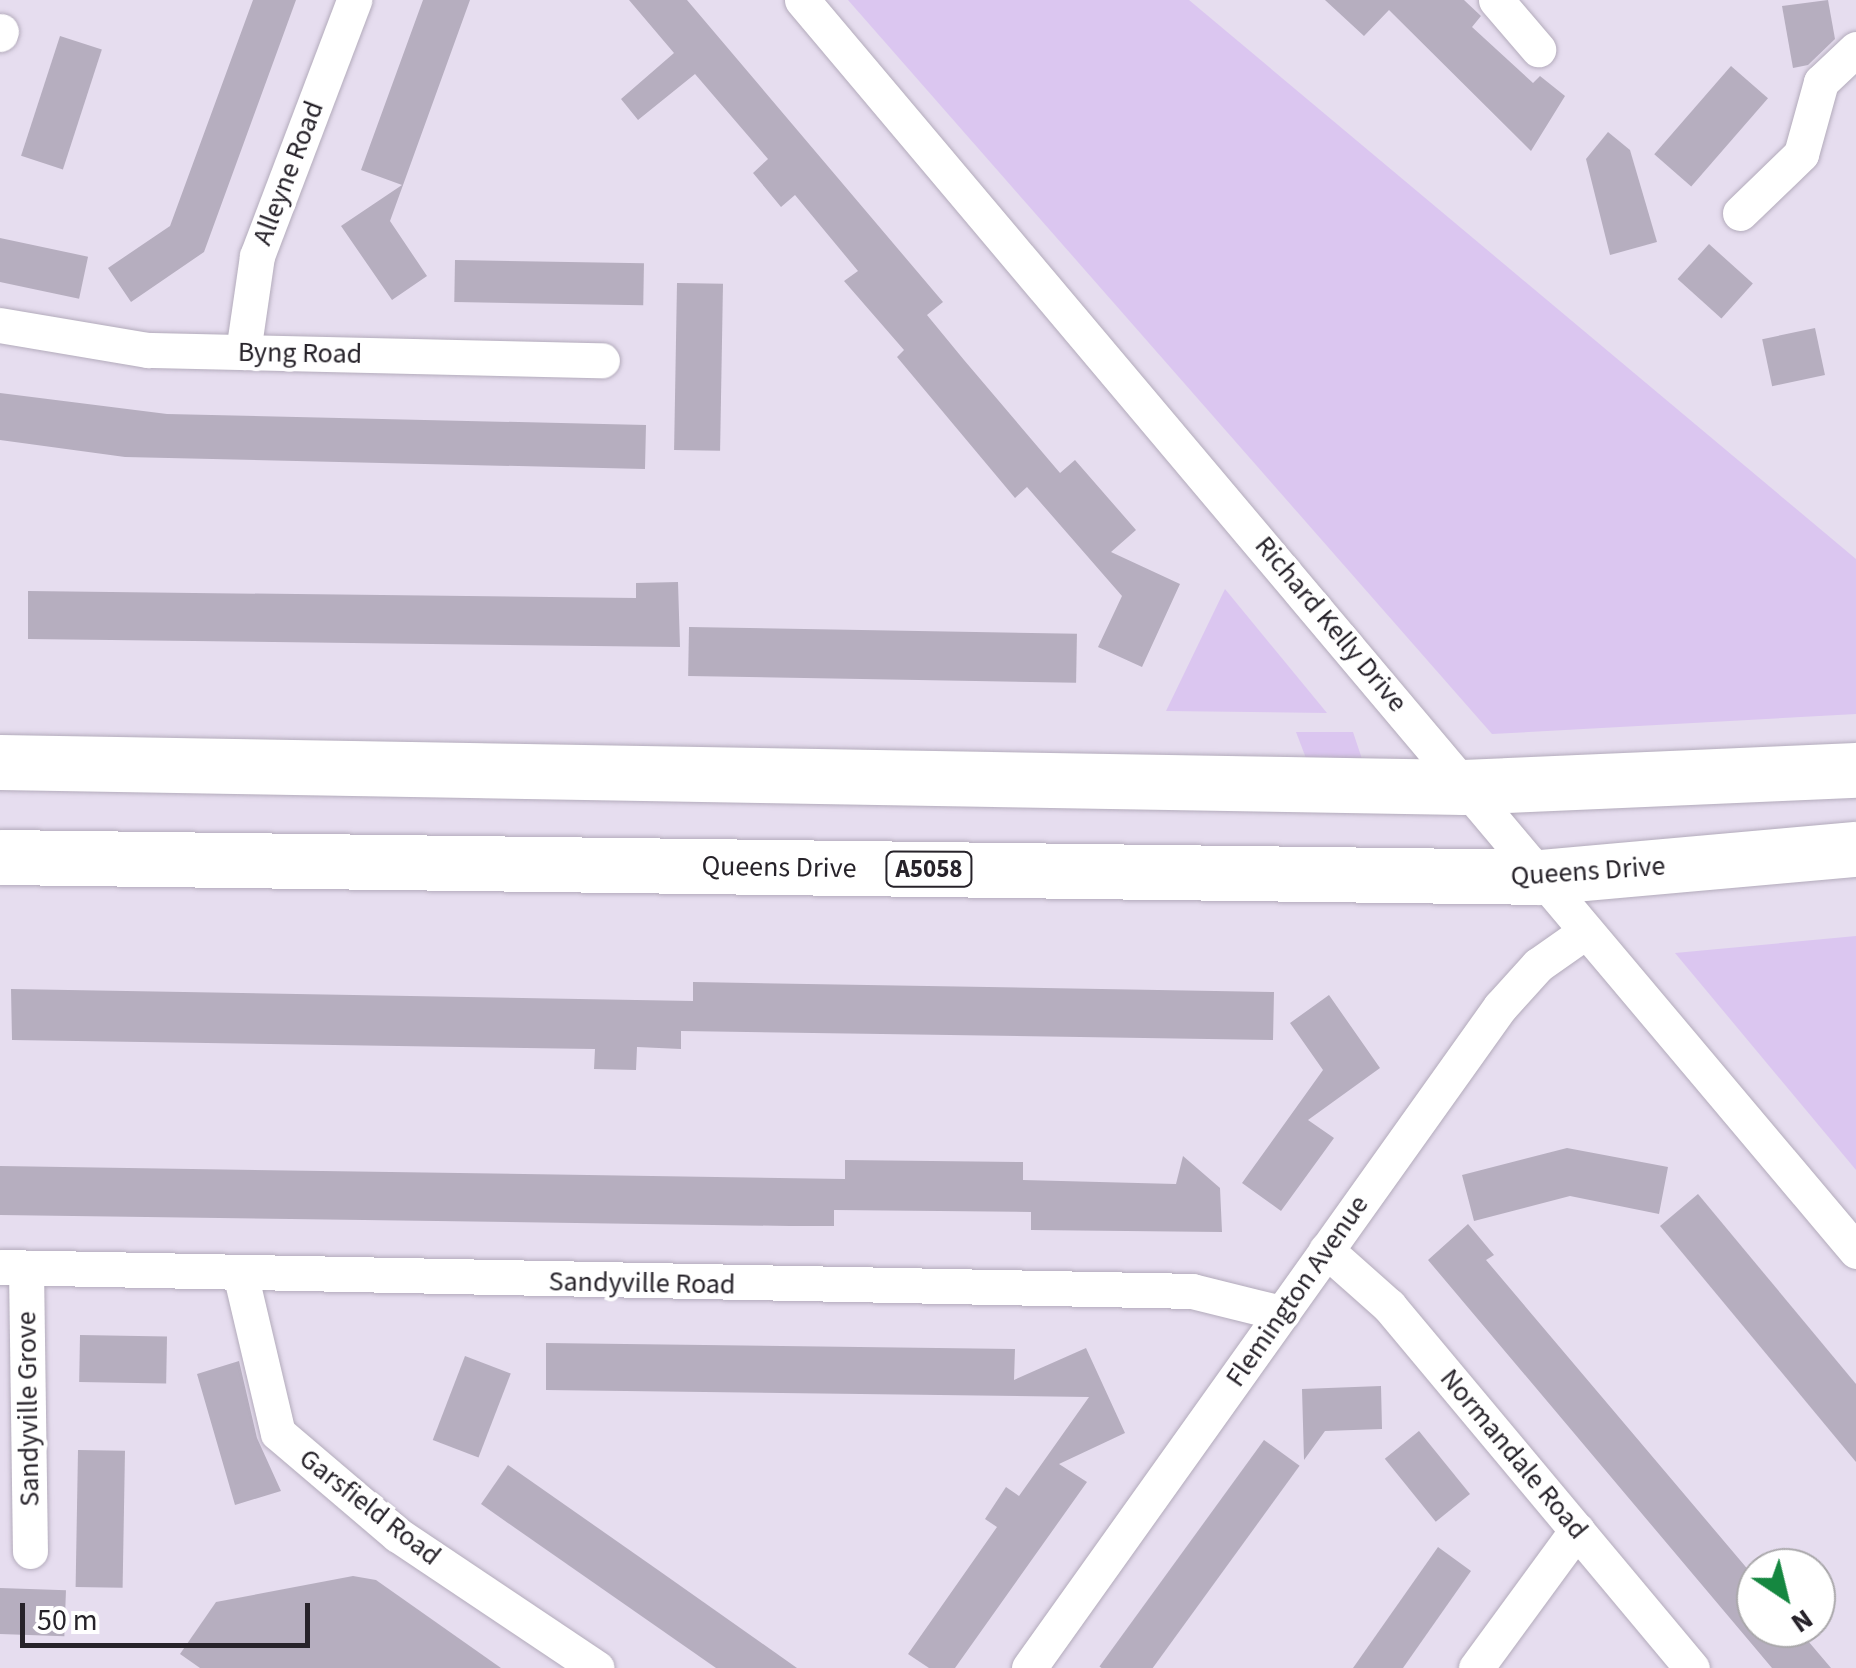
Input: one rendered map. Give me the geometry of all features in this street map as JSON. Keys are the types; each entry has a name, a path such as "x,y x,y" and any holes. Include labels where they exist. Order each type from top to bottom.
{"highway":[{"path":"0,762 1463,788 1856,770"},
{"name":"Queens Drive","path":"0,857 1542,878 1856,849"}],"street":[{"name":"Alleyne Road","path":"243,352 256,256 354,0"},
{"name":"Richard Kelly Drive","path":"802,0 1856,1251"},
{"path":"1496,0 1538,49"},
{"path":"1740,214 1801,154 1821,82 1856,49"},
{"name":"Byng Road","path":"0,326 148,350 602,360"},
{"name":"Flemington Avenue","path":"1029,1668 1517,986 1585,932"},
{"name":"Normandale Road","path":"1326,1250 1389,1306 1692,1668"},
{"name":"Sandyville Road","path":"13,1268 241,1277 1192,1291 1282,1314"},
{"name":"Sandyville Grove","path":"13,1268 30,1551"},
{"name":"Garsfield Road","path":"241,1277 278,1434 398,1535 597,1668"},
{"path":"1476,1668 1576,1530"}],"shaded area":[{"path":"848,0 1189,0 1856,559 1856,714 1492,734"},
{"path":"1225,589 1327,713 1166,711"},
{"path":"1296,732 1353,732 1363,762 1309,766"},
{"path":"1856,936 1856,1170 1675,953"}],"building":[{"path":"253,0 296,0 204,252 131,302 108,268 170,226"},
{"path":"423,0 470,0 390,221 427,276 392,300 341,226 402,185 361,170"},
{"path":"629,0 687,0 943,302 927,315 964,360 1060,473 1075,460 1136,530 1111,552 1180,584 1142,667 1098,647 1122,596 1027,487 1015,498 897,357 904,350 844,281 858,271 795,195 781,207 753,173 768,159 695,74 638,120 621,99 674,53"},
{"path":"1325,0 1464,0 1481,16 1472,27 1533,83 1540,76 1565,96 1531,151 1389,10 1364,36"},
{"path":"1828,0 1835,39 1808,65 1793,68 1782,6"},
{"path":"60,36 102,50 63,169 21,156"},
{"path":"1731,66 1768,98 1691,186 1654,154"},
{"path":"1608,132 1630,150 1657,242 1610,255 1586,159"},
{"path":"0,238 88,257 79,299 0,282"},
{"path":"1709,244 1753,283 1721,318 1678,279"},
{"path":"455,260 644,263 643,305 454,302"},
{"path":"677,283 723,284 720,451 674,450"},
{"path":"1815,328 1825,375 1772,386 1762,339"},
{"path":"0,393 167,414 646,425 645,469 125,457 0,440"},
{"path":"678,582 680,647 28,639 28,591 636,598 636,583"},
{"path":"689,627 1077,634 1076,683 688,676"},
{"path":"693,982 1274,992 1273,1040 681,1031 681,1049 637,1047 636,1070 594,1069 595,1049 12,1040 11,989 693,1001"},
{"path":"1329,995 1380,1068 1308,1120 1334,1138 1281,1211 1242,1183 1323,1070 1290,1023"},
{"path":"1567,1148 1668,1167 1659,1214 1570,1196 1474,1221 1462,1175"},
{"path":"1183,1156 1220,1188 1222,1232 1031,1230 1031,1212 834,1210 834,1226 0,1215 0,1166 845,1179 845,1160 1023,1162 1023,1180 1176,1184"},
{"path":"1698,1194 1856,1384 1856,1462 1660,1226"},
{"path":"1468,1224 1494,1255 1486,1260 1736,1555 1736,1625 1428,1260"},
{"path":"80,1335 167,1337 166,1384 79,1382"},
{"path":"546,1343 1015,1349 1014,1380 1086,1348 1125,1433 1059,1464 1087,1482 955,1668 929,1668 908,1654 997,1527 985,1519 1006,1487 1019,1496 1089,1397 546,1390"},
{"path":"465,1356 511,1374 478,1458 433,1440"},
{"path":"239,1361 257,1438 281,1491 235,1505 197,1374"},
{"path":"1381,1386 1382,1429 1325,1431 1304,1460 1302,1389"},
{"path":"1419,1431 1470,1494 1436,1522 1385,1459"},
{"path":"1264,1440 1300,1466 1153,1668 1099,1667"},
{"path":"78,1450 125,1451 123,1588 76,1587"},
{"path":"508,1465 797,1668 716,1668 518,1530 481,1504"},
{"path":"1438,1547 1471,1571 1403,1668 1353,1668"},
{"path":"353,1576 376,1580 501,1668 200,1668 180,1654 216,1602"},
{"path":"0,1588 66,1590 64,1636 0,1634"},
{"path":"1755,1648 1814,1648 1831,1668 1772,1668"}]}
